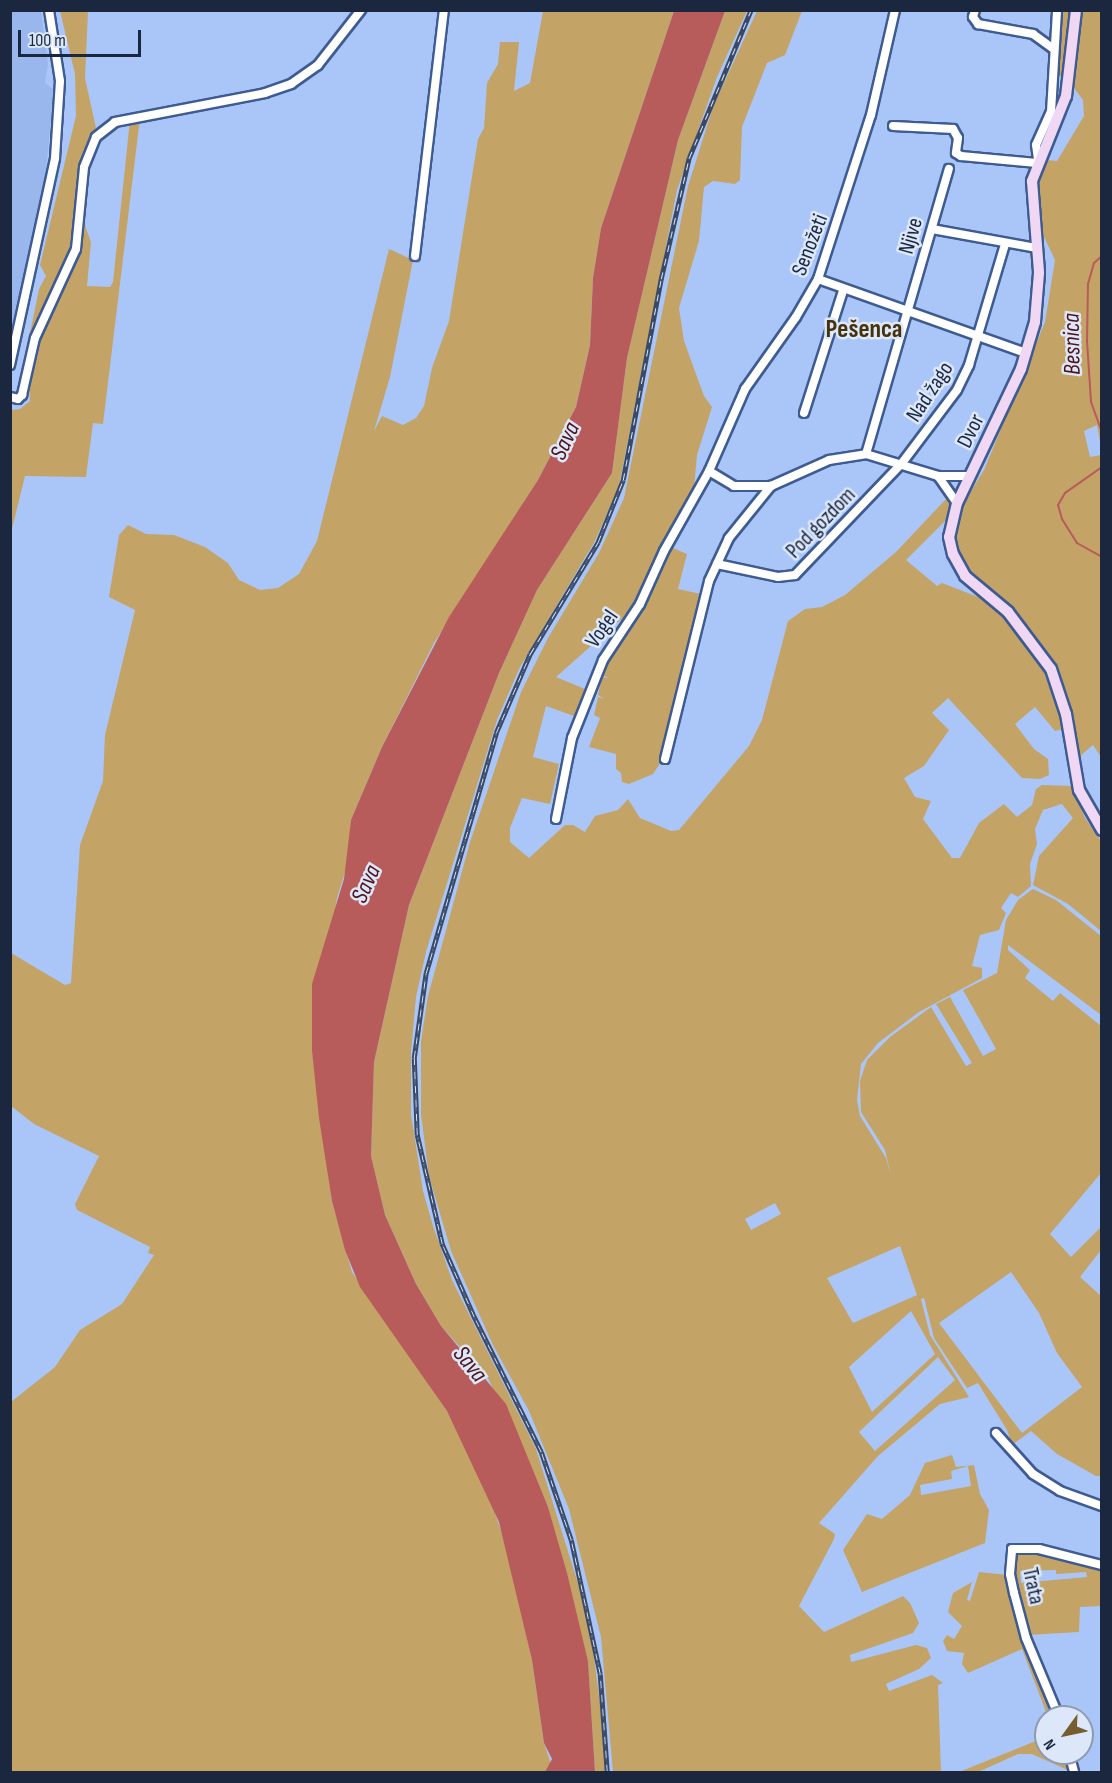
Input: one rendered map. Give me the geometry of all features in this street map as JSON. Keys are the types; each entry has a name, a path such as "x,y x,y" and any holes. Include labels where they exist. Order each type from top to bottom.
{"street":[{"path":"10,365 55,159 60,81 49,10"},
{"path":"10,397 18,399 22,395 35,338 76,249 84,167 96,137 115,122 265,93 291,84 318,65 361,10"},
{"path":"415,256 444,10"},
{"name":"Senožeti","path":"709,471 745,389 796,317 818,279 871,115 895,10"},
{"path":"975,10 974,21 978,24 1033,34 1054,49"},
{"path":"893,126 953,129 958,138 956,153 961,156 1037,161 1036,145 1051,112 1058,10"},
{"name":"Dvor","path":"1076,10 1066,96 1037,161 1031,194 1037,248 1036,313 1026,353 957,503 950,524 953,554 964,576 1027,632 1051,669 1066,714 1079,790 1101,830"},
{"name":"Njive","path":"866,454 949,169"},
{"path":"932,229 1037,248"},
{"name":"Nad žago","path":"902,463 957,390 979,336 1005,244"},
{"path":"818,279 843,291 907,313"},
{"path":"804,413 843,291"},
{"name":"Nad žago","path":"907,313 1026,353"},
{"path":"709,471 734,486 771,486 829,460 866,454 902,463 938,476 970,476"},
{"name":"Pod gozdom","path":"717,564 778,578 795,575 902,463"},
{"name":"Vogel","path":"555,819 572,738 603,660 640,604 664,551 709,471"},
{"path":"938,476 957,503"},
{"path":"665,759 702,602 717,564 739,524 771,486"},
{"path":"996,1433 1033,1474 1060,1491 1101,1506"},
{"name":"Trata","path":"1054,1705 1026,1638 1010,1574 1012,1549 1039,1549 1101,1565"}],"shaded area":[{"path":"11,11 41,11 48,64 45,83 54,90 45,179 11,346"},
{"path":"60,11 88,11 85,78 96,128 83,155 68,260 29,338 39,289 46,276 40,265 76,116 75,74"},
{"path":"543,11 674,11 601,228 593,278 590,344 576,407 538,480 434,643 382,747 351,820 347,866 337,898 312,1051 332,1201 352,1272 447,1411 488,1493 507,1548 532,1660 544,1743 551,1764 545,1772 11,1772 11,1402 55,1367 80,1330 122,1304 154,1255 148,1253 150,1247 77,1210 75,1204 99,1156 34,1124 11,1106 11,953 65,985 71,983 80,845 103,781 105,735 135,610 109,597 119,535 128,525 146,534 174,535 205,547 228,563 239,580 260,590 278,588 299,574 317,541 389,249 413,260 390,377 374,431 382,416 403,425 416,418 424,406 432,368 449,321 478,139 484,128 487,83 498,64 500,42 519,42 514,91 530,83"},
{"path":"725,11 747,11 717,77 677,190 619,486 595,541 520,667 497,720 426,952 416,997 411,1053 411,1114 423,1191 433,1226 452,1280 536,1449 581,1593 592,1641 603,1728 605,1772 595,1772 588,1661 548,1507 488,1378 441,1326 416,1284 385,1215 371,1156 374,1062 409,905 499,673 537,590 612,473 627,358 678,140"},
{"path":"757,11 802,11 785,55 767,63 742,127 740,180 735,184 713,181 704,187 699,241 679,308 684,341 704,396 712,407 697,455 694,488 634,608 556,677 585,689 574,716 546,706 533,757 559,764 550,804 522,798 510,828 510,842 529,858 565,825 573,825 585,832 595,816 618,810 628,799 640,818 671,831 679,830 749,746 762,720 788,621 805,609 822,607 845,595 896,552 947,498 951,504 948,518 906,560 937,586 942,583 986,600 1006,615 1047,671 1063,729 1055,731 1035,707 1015,724 1034,749 1048,759 1049,775 1040,779 1022,778 948,698 932,713 949,730 924,766 904,778 915,797 931,801 923,819 952,858 960,858 979,823 1004,804 1017,817 1032,805 1036,789 1042,785 1072,786 1085,818 1101,841 1101,931 1068,904 1033,885 1039,856 1073,818 1062,804 1043,810 1035,829 1037,844 1030,864 1031,886 1018,897 1011,893 1001,908 1006,913 999,930 980,935 972,966 982,968 982,978 919,1012 878,1043 861,1064 857,1100 860,1116 886,1158 891,1176 885,1150 861,1112 860,1081 867,1060 890,1037 931,1007 966,1066 972,1063 936,1004 950,997 983,1056 996,1049 963,990 997,973 1006,920 1018,900 1033,889 1056,900 1101,936 1101,1015 1008,945 1008,950 1030,970 1025,978 1053,1001 1060,993 1101,1026 1101,1173 1050,1234 1071,1257 1101,1227 1101,1250 1080,1277 1101,1296 1102,1476 1096,1476 1057,1454 1031,1431 1012,1445 1007,1430 978,1383 967,1388 934,1338 924,1298 921,1299 930,1335 969,1397 940,1404 878,1456 819,1523 835,1534 834,1539 799,1606 824,1632 903,1596 910,1603 919,1623 913,1633 850,1655 851,1662 916,1645 927,1648 931,1658 919,1669 886,1684 889,1691 932,1675 943,1683 938,1685 941,1772 613,1772 601,1637 569,1509 529,1411 493,1345 451,1251 429,1176 421,1115 421,1041 428,996 470,842 521,692 548,638 599,553 624,498 688,186 713,107","holes":["775,1203 781,1214 751,1230 745,1219","900,1246 917,1295 853,1323 827,1278","1011,1272 1039,1313 1057,1353 1082,1387 1022,1433 939,1323","911,1311 935,1354 872,1412 849,1367","938,1357 955,1380 875,1451 859,1432"]},
{"path":"1060,11 1069,11 1062,76 1057,76"},
{"path":"1082,11 1101,11 1101,447 1097,425 1084,431 1090,457 1101,455 1101,757 1093,745 1080,756 1056,669 1027,625 969,574 957,553 955,529 962,506 984,470 1045,322 1055,260 1039,226 1037,181 1046,160 1057,161 1084,116 1083,100 1074,88"},
{"path":"140,118 103,424 93,423 86,477 25,476 11,533 11,410 20,409 30,401 29,382 45,323 79,251 85,187 84,223 91,242 87,286 110,287 113,282 130,120"},
{"path":"677,532 673,548 687,554 678,589 701,594 661,762 653,774 629,784 622,782 621,773 616,769 616,754 589,747 600,718 594,715 598,697 604,699 598,695 602,677 609,678 602,675 606,661 644,606"},
{"path":"952,1455 956,1467 974,1465 980,1494 989,1510 985,1543 862,1592 843,1550 867,1514 882,1519 910,1495 925,1463","holes":["968,1466 971,1486 921,1495 920,1485 952,1479 951,1471"]},
{"path":"1035,1550 1067,1561 1101,1567 1101,1606 1080,1607 1079,1632 1028,1635 1012,1576 1015,1552","holes":["1056,1570 1056,1574 1086,1572 1087,1577 1021,1583 1020,1571"]},
{"path":"979,1572 1008,1575 1054,1705 1043,1705 1022,1649 968,1673 962,1664 964,1653 947,1651 943,1641 947,1635 954,1639 962,1626 948,1612 953,1593 972,1582 967,1600 970,1601"},
{"path":"1034,1742 1034,1755 1018,1754 978,1772 959,1772"},
{"path":"1056,1765 1070,1765 1072,1772"}],"water":[{"name":"Sava","path":"674,11 725,11 678,140 627,358 612,473 537,590 499,673 409,905 374,1062 371,1156 385,1215 416,1284 441,1326 506,1404 548,1507 567,1573 588,1661 595,1772 545,1772 552,1759 544,1743 532,1660 499,1522 447,1411 360,1287 345,1250 332,1201 319,1118 312,1051 312,984 344,879 351,820 382,747 449,617 538,480 576,407 590,345 593,278 601,228"}],"waterway":[{"name":"Besnica","path":"1102,256 1094,263 1088,284 1087,341 1091,402 1102,432"},
{"name":"Besnica","path":"1102,467 1065,493 1058,505 1062,519 1077,543 1102,557"}],"railway":[{"path":"607,1772 600,1674 571,1540 541,1452 474,1317 442,1244 417,1135 414,1058 426,973 496,733 530,654 598,542 623,480 661,279 689,158 751,10"}],"district":[{"name":"Pešenca","path":"864,330"}]}
